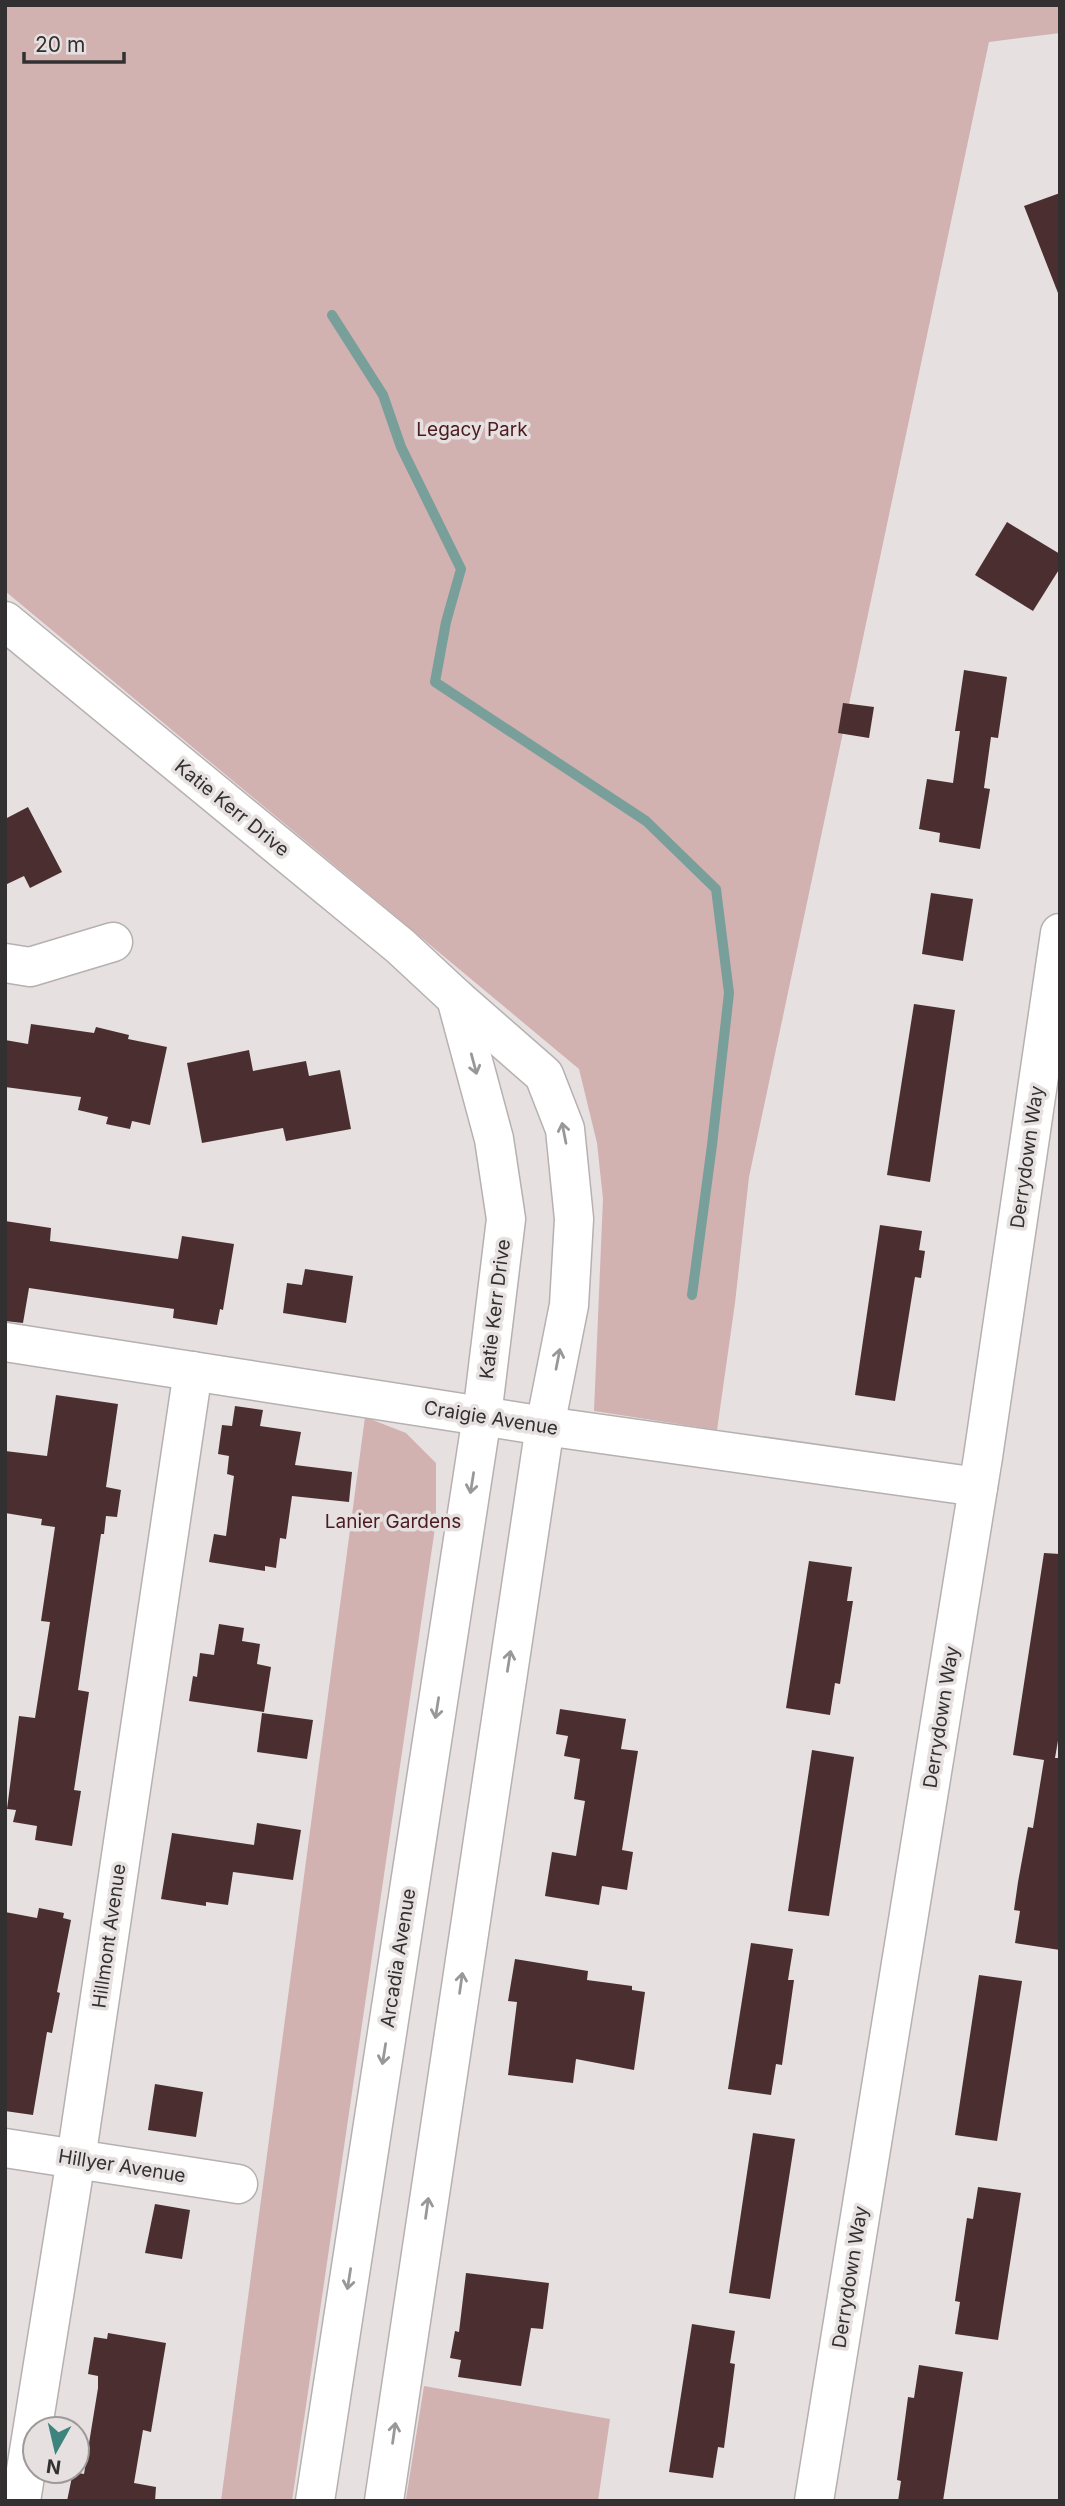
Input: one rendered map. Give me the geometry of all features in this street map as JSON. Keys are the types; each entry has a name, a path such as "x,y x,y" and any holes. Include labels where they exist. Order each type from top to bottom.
{"street":[{"name":"Katie Kerr Drive","path":"5,621 400,946 544,1075 565,1129 574,1219 569,1305 545,1426"},
{"name":"Derrydown Way","path":"814,2501 978,1487 1060,933"},
{"path":"5,963 30,967 113,942"},
{"name":"Katie Kerr Drive","path":"456,998 494,1139 506,1219 482,1416"},
{"name":"Craigie Avenue","path":"5,1342 545,1426 978,1487"},
{"name":"Hillmont Avenue","path":"21,2501 76,2159 193,1371"},
{"name":"Arcadia Avenue","path":"315,2501 482,1416"},
{"path":"384,2501 545,1426"},
{"name":"Hillyer Avenue","path":"5,2148 238,2184"}],"green space":[{"name":"Legacy Park","path":"5,5 1060,5 1060,33 989,42 749,1177 717,1430 594,1411 603,1199 597,1143 579,1069 5,591"},
{"name":"Lanier Gardens","path":"365,1417 406,1433 436,1463 436,1521 292,2501 221,2501"},
{"path":"424,2386 610,2419 598,2501 406,2499"}],"building":[{"path":"1060,193 1060,293 1058,293 1024,206"},
{"path":"1007,522 1060,554 1060,568 1033,611 975,575"},
{"path":"964,670 1007,677 998,738 991,737 984,788 990,789 980,849 939,842 940,833 919,829 927,779 953,783 960,731 955,731"},
{"path":"843,703 874,707 869,738 838,733"},
{"path":"28,807 62,872 30,888 24,876 5,885 5,819"},
{"path":"931,893 973,899 963,961 922,954"},
{"path":"914,1004 955,1010 930,1182 887,1175"},
{"path":"31,1024 94,1033 96,1027 129,1035 128,1039 167,1047 150,1125 132,1121 130,1129 106,1124 108,1117 78,1110 81,1097 5,1087 5,1040 28,1044"},
{"path":"249,1050 253,1071 306,1061 309,1076 340,1070 351,1129 286,1141 283,1128 202,1143 187,1063"},
{"path":"5,1221 51,1228 50,1241 178,1259 182,1236 234,1244 223,1310 220,1309 217,1325 173,1318 174,1309 29,1288 23,1323 5,1321"},
{"path":"880,1225 922,1231 919,1250 925,1251 921,1278 915,1277 895,1401 855,1395"},
{"path":"305,1269 353,1276 346,1323 283,1313 287,1283 302,1285"},
{"path":"56,1395 118,1404 106,1487 121,1490 117,1517 106,1516 104,1534 101,1534 78,1690 89,1692 74,1790 81,1791 72,1846 35,1840 37,1826 13,1822 16,1810 7,1809 19,1716 35,1718 50,1622 41,1621 55,1527 41,1525 42,1519 5,1513 5,1451 47,1456"},
{"path":"235,1406 263,1410 260,1426 301,1432 295,1465 352,1472 349,1502 292,1496 286,1539 280,1538 276,1568 265,1566 265,1571 209,1562 214,1534 226,1536 234,1476 227,1474 229,1456 218,1454 222,1425 232,1426"},
{"path":"1044,1553 1060,1554 1060,1729 1055,1758 1060,1758 1060,1950 1015,1943 1020,1911 1014,1910 1018,1882 1028,1827 1033,1828 1044,1760 1013,1755"},
{"path":"809,1561 852,1567 847,1601 853,1601 840,1684 835,1683 830,1715 786,1708"},
{"path":"219,1624 244,1628 242,1641 260,1644 257,1664 271,1667 264,1712 189,1701 193,1676 197,1677 200,1653 214,1655"},
{"path":"560,1709 626,1719 621,1749 638,1751 622,1850 633,1852 627,1890 602,1886 599,1905 545,1896 552,1852 576,1856 585,1801 574,1799 580,1759 564,1756 568,1736 556,1734"},
{"path":"262,1713 313,1720 307,1759 257,1752"},
{"path":"812,1750 854,1757 829,1916 788,1911"},
{"path":"257,1823 301,1830 293,1880 233,1872 228,1905 206,1902 206,1906 161,1899 172,1833 254,1845"},
{"path":"39,1908 64,1913 63,1918 71,1920 57,1992 60,1993 52,2033 47,2032 33,2115 5,2111 5,1912 37,1918"},
{"path":"751,1943 793,1949 788,1980 794,1980 782,2065 776,2064 771,2095 728,2089"},
{"path":"515,1959 588,1971 587,1980 632,1986 632,1990 645,1992 634,2070 576,2059 573,2083 508,2075 517,2002 508,2001"},
{"path":"979,1975 1022,1981 997,2141 955,2135"},
{"path":"155,2084 203,2092 196,2137 148,2130"},
{"path":"753,2133 795,2139 770,2299 729,2293"},
{"path":"978,2187 1021,2193 998,2340 955,2334 960,2302 955,2301 967,2218 973,2219"},
{"path":"155,2204 190,2210 182,2259 145,2253"},
{"path":"466,2273 549,2283 543,2329 531,2328 521,2386 458,2377 461,2360 450,2358 455,2331 459,2332"},
{"path":"692,2324 735,2331 730,2363 735,2364 724,2448 718,2447 713,2478 669,2472"},
{"path":"108,2333 166,2343 151,2432 143,2430 134,2483 156,2487 155,2501 67,2501 70,2485 91,2485 91,2431 98,2376 88,2374 94,2337 107,2339"},
{"path":"919,2365 963,2372 943,2501 898,2501 901,2481 897,2480 908,2397 914,2398"}],"waterway":[{"path":"332,315 383,395 401,447 461,569 446,622 435,682 646,821 716,889 729,993 692,1295"}]}
